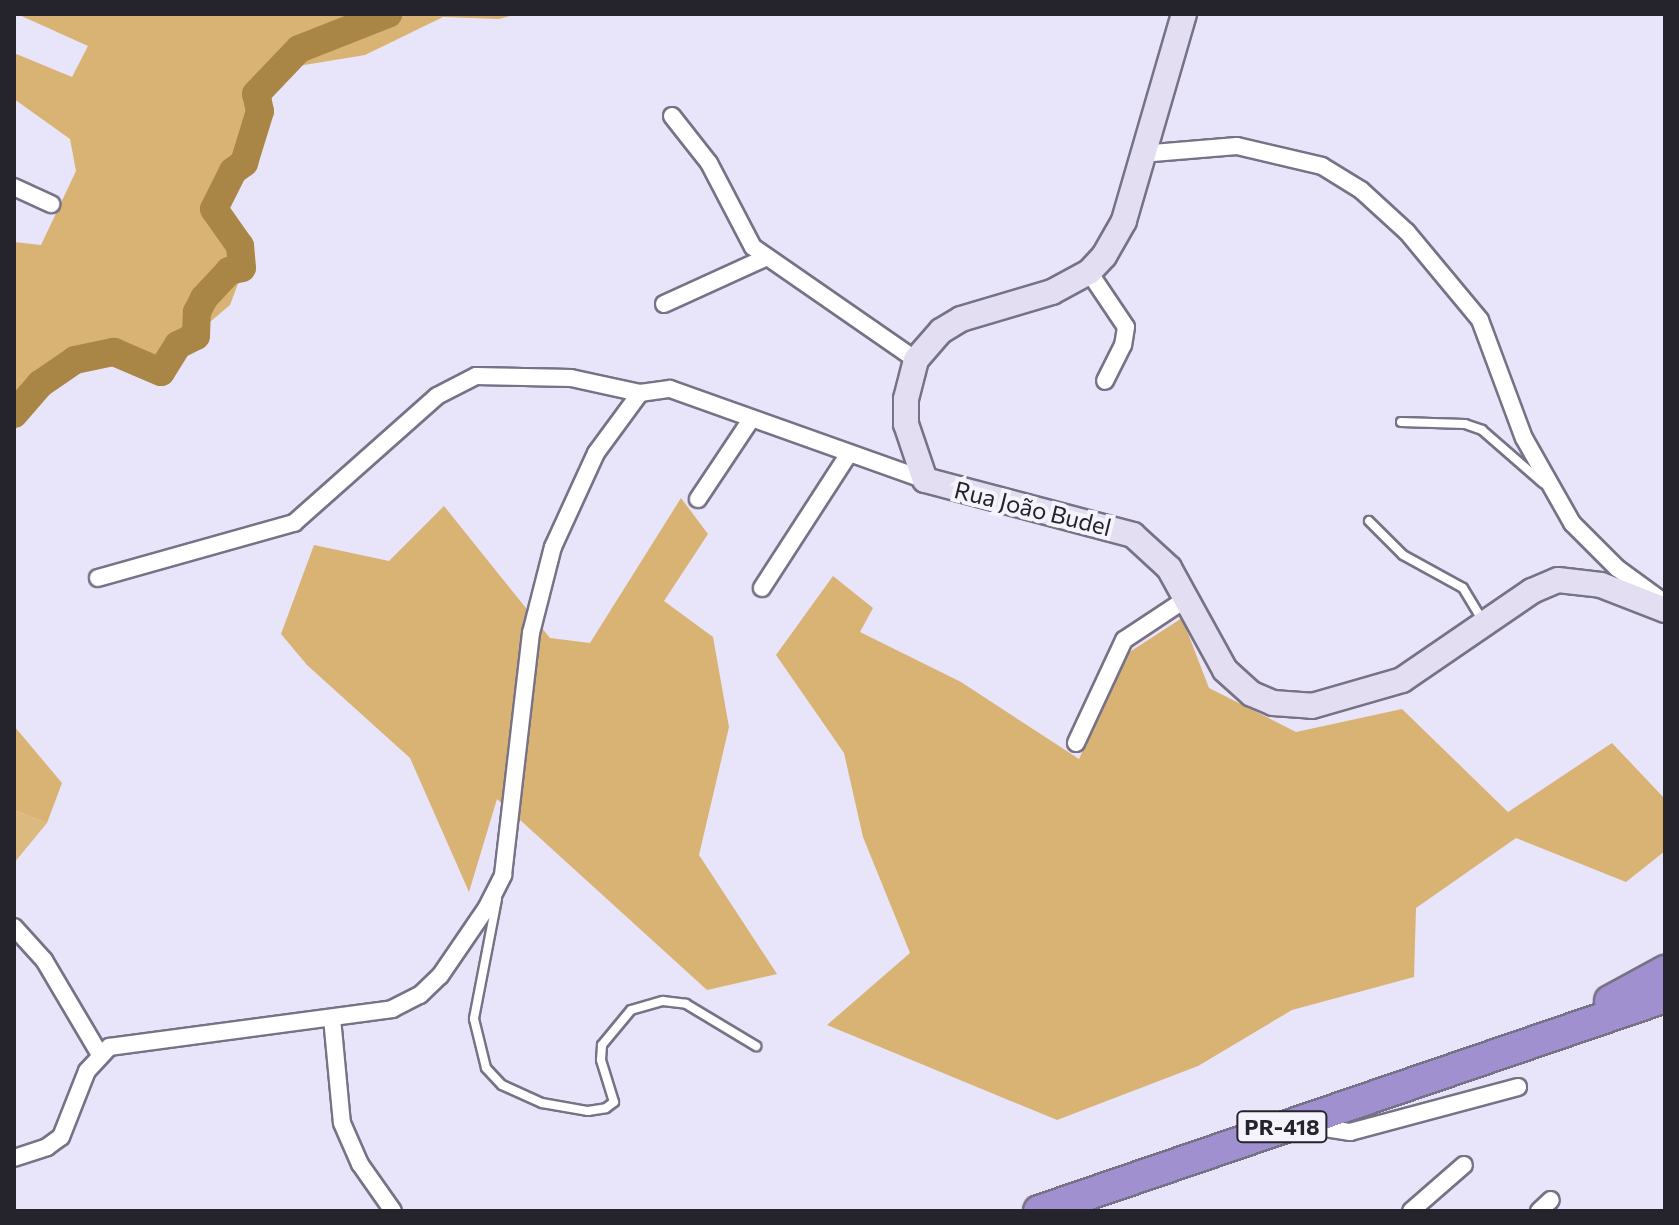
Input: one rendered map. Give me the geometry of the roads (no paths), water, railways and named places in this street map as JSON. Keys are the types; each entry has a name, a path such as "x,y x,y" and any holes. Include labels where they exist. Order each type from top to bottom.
{"highway":[{"path":"1526,1045 1665,971"},
{"name":"PR-418","path":"1039,1211 1084,1204 1297,1122 1662,999"}],"street":[{"name":"Rua João Budel","path":"1184,14 1124,221 1089,272 1052,292 961,319 941,331 916,360 906,399 906,424 925,480 1133,535 1161,558 1234,681 1263,699 1294,707 1402,680 1532,591 1558,580 1593,583 1665,610"},
{"path":"672,116 709,163 743,235 765,258 916,360"},
{"path":"1141,154 1237,146 1322,166 1361,190 1417,243 1480,320 1549,488 1583,536 1665,603"},
{"path":"14,187 51,204"},
{"path":"664,304 765,258"},
{"path":"1089,272 1126,327 1123,345 1105,381"},
{"path":"98,578 294,523 463,379 558,377 640,393 670,389 750,421 925,480"},
{"path":"14,1158 47,1147 61,1137 99,1053 122,1044 392,1009 420,995 477,924 503,875 538,596 581,480 640,393"},
{"path":"698,499 750,421"},
{"path":"762,588 848,455"},
{"path":"1076,743 1124,640 1186,599"},
{"path":"14,927 44,960 99,1053"},
{"path":"332,1018 342,1123 360,1164 393,1211"},
{"path":"1297,1122 1350,1132 1439,1112 1518,1087"},
{"path":"1411,1211 1464,1165"}],"lane":[{"path":"1401,422 1465,424 1482,430 1549,488"},
{"path":"1369,521 1403,555 1463,588 1485,624"},
{"path":"503,875 474,1019 486,1068 502,1085 542,1103 588,1111 606,1108 614,1102 601,1060 602,1045 631,1010 663,1001 686,1004 756,1046"}],"waterway":[{"path":"14,414 40,384 75,360 114,352 161,372 178,345 196,336 197,312 204,298 229,271 242,268 240,246 214,209 233,171 244,163 260,111 256,94 299,49 388,14"}]}
